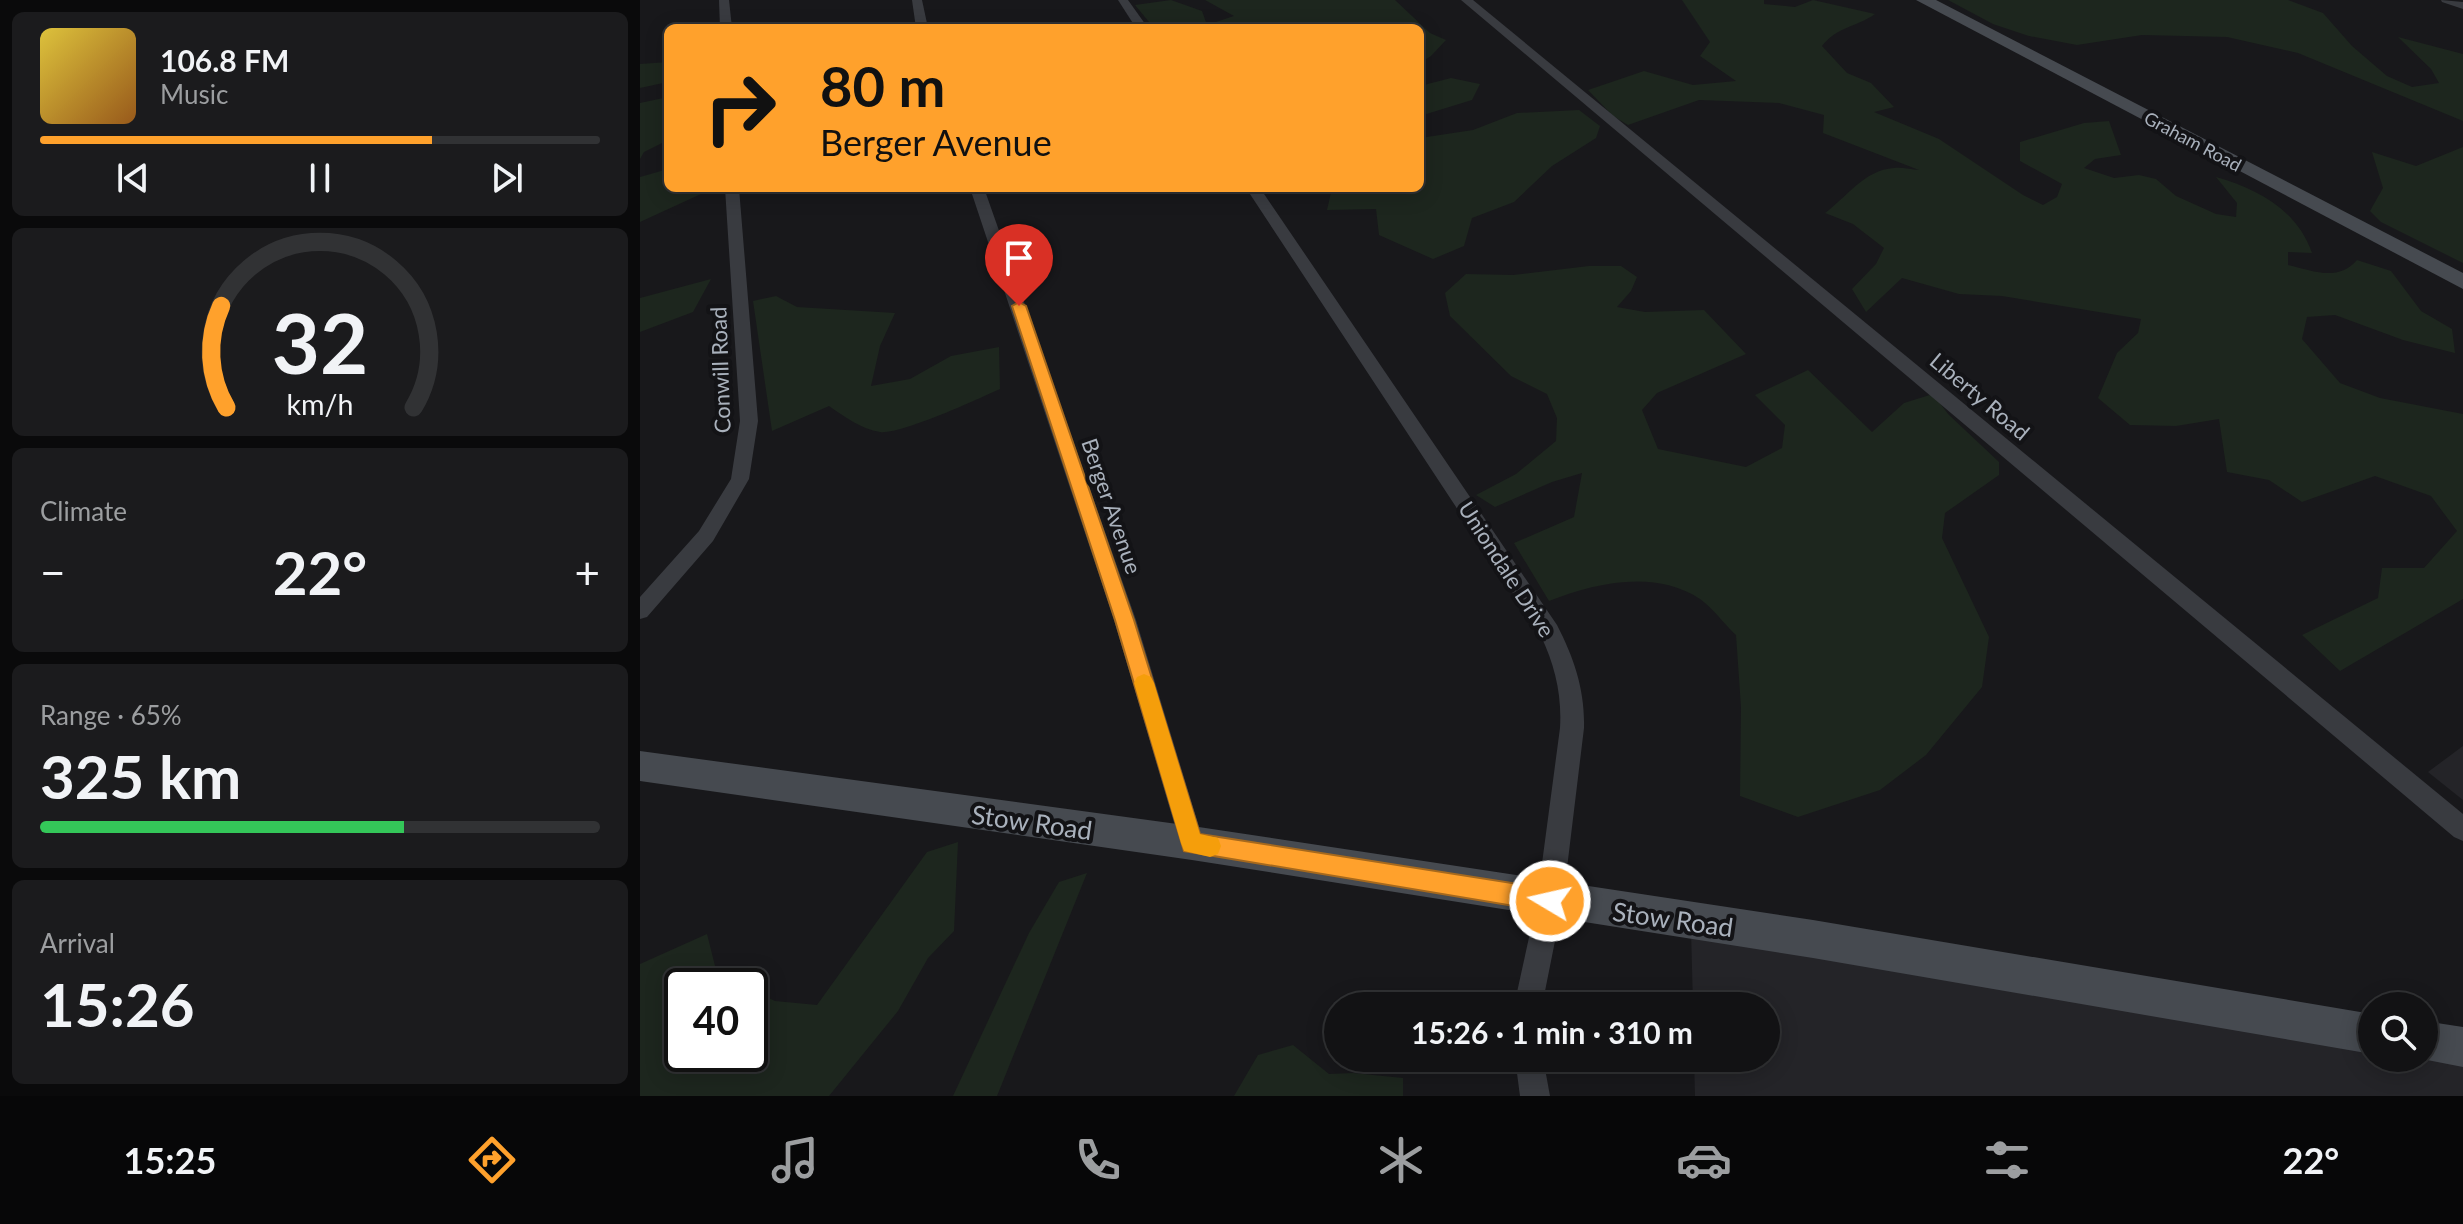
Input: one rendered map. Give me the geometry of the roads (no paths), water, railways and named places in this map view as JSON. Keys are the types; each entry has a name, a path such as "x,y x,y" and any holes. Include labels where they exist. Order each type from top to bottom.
{"street":[{"path":"724,0 726,24"},
{"path":"917,0 921,24"},
{"path":"1123,0 1139,24"},
{"name":"Liberty Road","path":"1466,0 2463,829"},
{"name":"Graham Road","path":"1924,0 2463,282"},
{"path":"2446,0 2463,6"},
{"name":"Conwill Road","path":"640,611 706,536 740,479 749,421 732,192"},
{"name":"Berger Avenue","path":"978,192 1125,620 1192,843"},
{"name":"Uniondale Drive","path":"1256,192 1558,647 1574,701 1550,901 1531,992"},
{"name":"Stow Road","path":"640,766 1192,843 1550,901 1813,939 2358,1032"},
{"path":"2438,1043 2463,1047"},
{"path":"1531,1072 1535,1096"}]}
